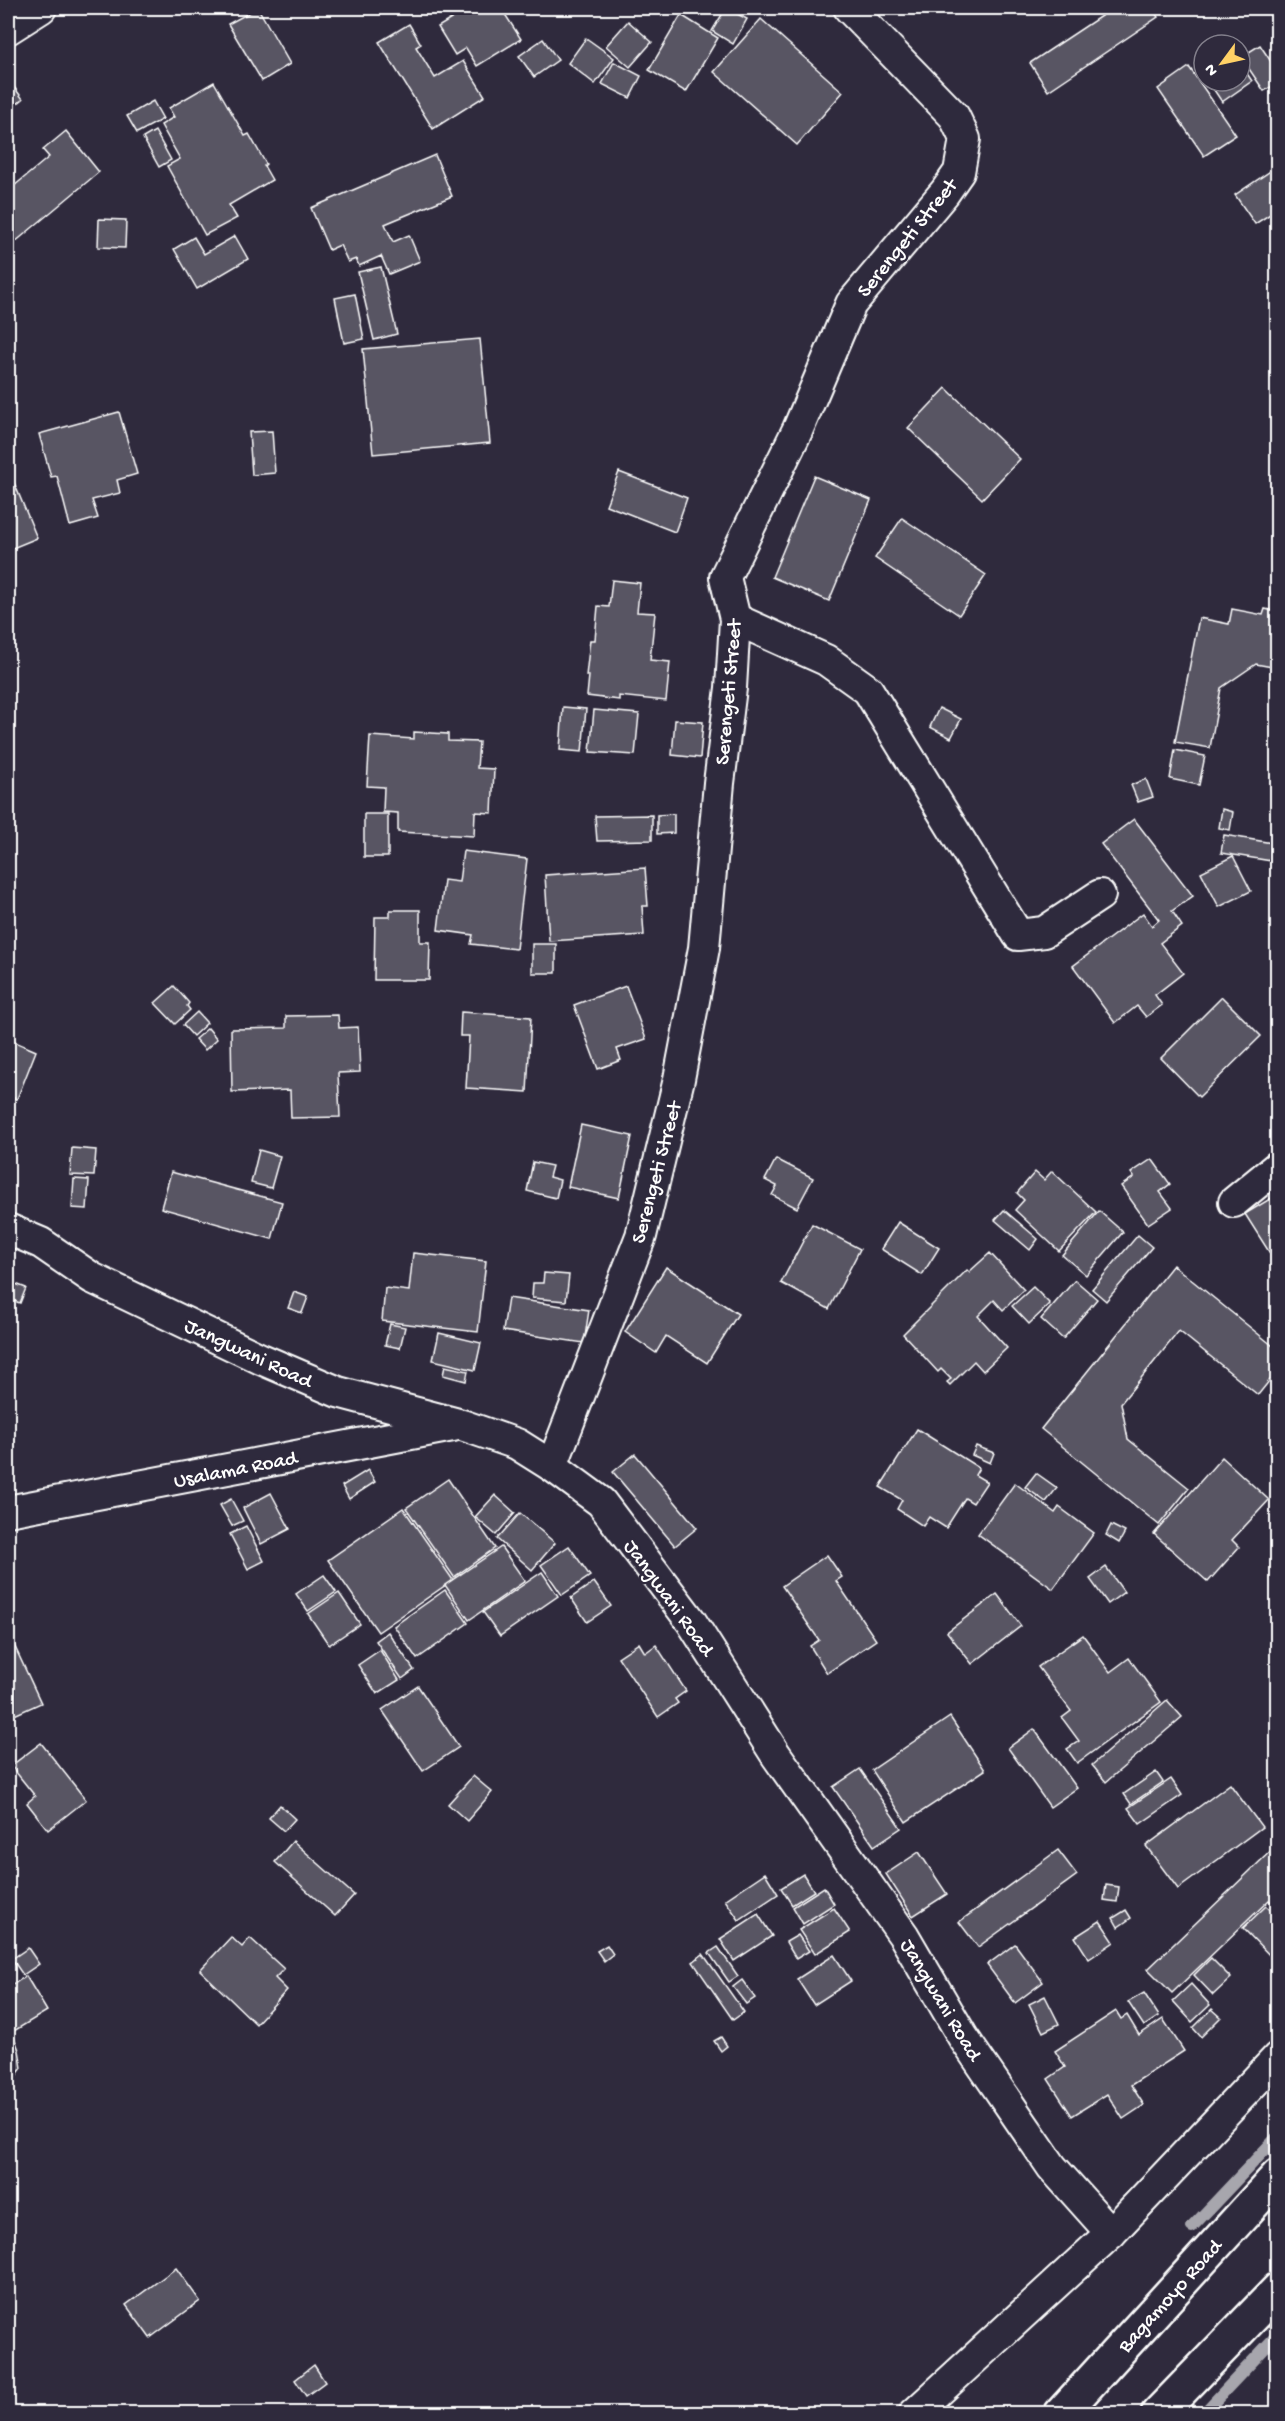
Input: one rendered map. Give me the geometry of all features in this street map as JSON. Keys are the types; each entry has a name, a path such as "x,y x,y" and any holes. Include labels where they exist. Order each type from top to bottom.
{"highway":[{"name":"Bagamoyo Road","path":"1061,2414 1278,2176"},
{"path":"1158,2414 1278,2290"}],"street":[{"path":"8,29 41,8"},
{"name":"Serengeti Street","path":"552,1466 641,1236 679,1079 704,948 719,783 731,688 735,619 725,578 798,429 851,304 945,192 959,172 964,153 965,139 954,116 849,8"},
{"path":"735,619 826,660 868,690 1018,935 1044,932 1100,895"},
{"path":"1234,1202 1278,1167"},
{"name":"Jangwani Road","path":"8,1229 40,1243 92,1278 261,1359 338,1392 462,1425 517,1444 601,1502 691,1621 776,1755 904,1936 963,2037 1052,2167 1111,2233"},
{"name":"Usalama Road","path":"8,1511 462,1425"},
{"path":"914,2414 1111,2233 1278,2057"}],"building":[{"path":"258,8 290,64 262,81 228,24"},
{"path":"469,8 501,8 521,39 477,66 466,48 455,55 438,27"},
{"path":"726,8 747,19 733,44 712,31"},
{"path":"1113,8 1152,8 1158,17 1048,91 1030,63"},
{"path":"681,15 718,38 686,92 649,70"},
{"path":"761,19 843,92 797,145 714,72"},
{"path":"628,21 652,42 630,67 606,46"},
{"path":"409,24 421,44 416,47 435,78 463,61 485,96 433,129 379,42"},
{"path":"586,38 614,58 595,84 568,63"},
{"path":"543,39 558,60 534,77 519,56"},
{"path":"1260,45 1278,72 1278,83 1264,91 1252,73 1252,50"},
{"path":"614,62 641,76 630,98 602,84"},
{"path":"1189,67 1192,71 1192,93 1207,93 1236,135 1204,156 1158,89"},
{"path":"8,79 23,99 8,111"},
{"path":"214,82 245,136 249,134 272,180 229,205 237,218 205,235 167,166 180,159 161,125 174,117 169,108"},
{"path":"1216,93 1235,93 1222,102"},
{"path":"153,101 163,119 137,133 127,116"},
{"path":"66,131 99,172 8,248 8,191 49,157 43,150"},
{"path":"155,131 171,160 159,167 143,138"},
{"path":"435,155 452,196 385,224 393,242 409,235 420,261 389,274 381,256 359,266 356,259 348,262 340,245 329,250 311,208"},
{"path":"1278,166 1278,209 1255,224 1235,195"},
{"path":"99,219 126,220 125,248 98,247"},
{"path":"235,236 248,259 197,289 174,249 194,237 204,254"},
{"path":"381,267 397,334 374,340 358,272"},
{"path":"355,294 364,339 344,343 335,298"},
{"path":"480,339 490,443 373,454 363,349"},
{"path":"946,388 1020,459 982,499 908,428"},
{"path":"119,412 137,474 117,480 120,493 92,500 98,518 70,526 57,476 51,477 39,434"},
{"path":"272,431 275,473 252,475 249,432"},
{"path":"8,468 37,538 8,550"},
{"path":"619,472 687,498 675,532 606,505"},
{"path":"814,476 871,500 829,601 772,577"},
{"path":"902,518 986,575 959,615 875,558"},
{"path":"612,580 640,583 637,612 655,613 650,660 670,662 666,701 619,696 619,700 587,696 589,676 586,676 590,640 595,640 598,606 609,607"},
{"path":"1232,609 1263,615 1265,609 1278,612 1278,668 1256,664 1221,688 1210,748 1175,742 1199,618 1229,624"},
{"path":"563,707 586,709 582,752 560,750"},
{"path":"939,708 961,719 951,738 930,727"},
{"path":"594,710 639,714 635,755 590,752"},
{"path":"675,720 703,722 700,758 672,755"},
{"path":"414,732 448,734 448,741 479,742 477,768 494,769 492,813 475,812 474,836 398,832 398,813 383,812 384,787 367,786 370,736 414,739"},
{"path":"1175,750 1205,756 1199,785 1170,779"},
{"path":"1146,779 1153,797 1138,802 1131,785"},
{"path":"1222,809 1233,812 1230,830 1219,828"},
{"path":"364,814 388,814 388,857 364,857"},
{"path":"674,814 674,833 657,834 657,815"},
{"path":"652,815 652,840 597,841 595,816"},
{"path":"1134,819 1193,896 1172,911 1182,926 1160,943 1183,973 1155,995 1162,1005 1146,1017 1137,1006 1115,1023 1073,966 1143,913 1152,926 1159,920 1101,844"},
{"path":"1224,835 1278,844 1278,862 1221,853"},
{"path":"463,851 527,859 516,949 471,944 473,935 438,930 444,880 459,882"},
{"path":"1233,856 1251,891 1219,907 1201,872"},
{"path":"645,868 648,906 642,906 644,935 549,941 545,875"},
{"path":"390,910 420,910 420,942 430,942 429,980 374,980 375,917 390,917"},
{"path":"532,944 556,944 556,973 532,973"},
{"path":"174,986 189,1003 187,1006 190,1010 175,1024 155,1003"},
{"path":"626,986 646,1039 617,1049 621,1060 598,1069 574,1005"},
{"path":"1222,997 1261,1036 1199,1097 1161,1058"},
{"path":"197,1012 207,1023 193,1036 183,1025"},
{"path":"461,1012 531,1017 527,1092 466,1088 469,1036 460,1036"},
{"path":"338,1015 339,1028 358,1027 360,1072 338,1073 340,1117 291,1118 290,1090 232,1092 231,1029 286,1028 286,1016"},
{"path":"208,1028 217,1039 205,1050 195,1039"},
{"path":"8,1039 36,1051 17,1099 8,1096"},
{"path":"581,1125 632,1136 619,1198 568,1187"},
{"path":"72,1148 96,1150 94,1176 70,1175"},
{"path":"259,1150 280,1156 271,1188 251,1183"},
{"path":"776,1159 813,1178 797,1208 772,1195 777,1186 765,1180"},
{"path":"1152,1159 1170,1184 1160,1192 1172,1208 1148,1224 1121,1186 1134,1177 1131,1173"},
{"path":"533,1162 552,1166 549,1177 560,1180 556,1198 527,1191"},
{"path":"1052,1171 1096,1212 1059,1251 1015,1210 1024,1200 1017,1193 1035,1172 1044,1180"},
{"path":"171,1172 282,1202 272,1239 161,1208"},
{"path":"74,1179 89,1180 87,1209 72,1208"},
{"path":"1278,1194 1278,1266 1245,1214"},
{"path":"1004,1210 1038,1239 1030,1250 995,1220"},
{"path":"1099,1211 1123,1232 1086,1275 1062,1255"},
{"path":"898,1222 939,1248 922,1275 881,1249"},
{"path":"812,1224 860,1249 829,1309 781,1283"},
{"path":"1138,1235 1152,1247 1106,1301 1092,1289"},
{"path":"413,1253 486,1261 478,1332 382,1321 385,1288 409,1291"},
{"path":"990,1253 1024,1290 1003,1310 994,1300 978,1316 1007,1348 983,1371 974,1361 950,1385 947,1382 951,1379 941,1369 938,1372 903,1334 967,1270 969,1272"},
{"path":"1173,1265 1278,1350 1278,1370 1258,1395 1179,1331 1121,1403 1128,1439 1189,1488 1159,1525 1041,1429"},
{"path":"666,1267 738,1314 707,1363 666,1336 656,1353 625,1332"},
{"path":"544,1273 569,1275 566,1301 532,1298 533,1283 543,1283"},
{"path":"1075,1280 1097,1299 1063,1339 1041,1319"},
{"path":"8,1281 26,1288 20,1303 8,1299"},
{"path":"1033,1287 1050,1304 1029,1324 1012,1306"},
{"path":"294,1292 308,1297 302,1313 288,1308"},
{"path":"508,1298 589,1310 584,1343 503,1331"},
{"path":"390,1324 405,1327 400,1348 385,1345"},
{"path":"439,1333 481,1343 475,1370 433,1360"},
{"path":"445,1366 468,1371 466,1381 443,1375"},
{"path":"917,1429 979,1468 975,1475 987,1482 973,1503 965,1498 946,1528 929,1517 923,1526 897,1509 902,1500 880,1487"},
{"path":"976,1446 994,1453 990,1463 972,1455"},
{"path":"635,1454 697,1528 675,1546 613,1472"},
{"path":"1222,1457 1269,1500 1232,1540 1239,1547 1208,1582 1154,1534"},
{"path":"368,1470 375,1482 349,1499 342,1486"},
{"path":"1036,1473 1057,1488 1046,1502 1025,1487"},
{"path":"448,1479 495,1548 454,1577 406,1508"},
{"path":"1015,1483 1055,1513 1059,1507 1094,1533 1053,1589 978,1534"},
{"path":"271,1493 290,1529 261,1544 243,1508"},
{"path":"495,1495 515,1513 496,1535 475,1517"},
{"path":"231,1499 243,1521 232,1526 220,1505"},
{"path":"403,1508 453,1580 378,1632 328,1560"},
{"path":"520,1513 555,1543 532,1570 497,1539"},
{"path":"1111,1525 1125,1532 1119,1543 1106,1535"},
{"path":"246,1526 264,1561 248,1569 230,1534"},
{"path":"569,1546 590,1576 562,1595 541,1565"},
{"path":"501,1547 525,1581 469,1620 445,1585"},
{"path":"827,1555 842,1577 836,1581 876,1640 827,1673 810,1646 819,1640 782,1586"},
{"path":"1106,1567 1124,1592 1108,1604 1090,1579"},
{"path":"542,1572 558,1596 500,1636 483,1612"},
{"path":"324,1575 336,1592 308,1611 296,1594"},
{"path":"594,1582 611,1606 587,1622 571,1598"},
{"path":"445,1590 468,1623 417,1659 394,1626"},
{"path":"339,1593 360,1624 329,1645 308,1614"},
{"path":"997,1594 1021,1626 972,1664 947,1632"},
{"path":"8,1632 41,1703 10,1717 8,1712"},
{"path":"388,1632 414,1670 402,1679 376,1641"},
{"path":"1083,1635 1110,1672 1129,1658 1161,1702 1077,1763 1067,1749 1079,1741 1062,1718 1071,1711 1038,1667"},
{"path":"639,1643 645,1653 656,1645 686,1691 675,1699 678,1703 658,1717 618,1657"},
{"path":"380,1650 399,1680 377,1694 358,1665"},
{"path":"418,1686 459,1747 423,1771 382,1710"},
{"path":"1167,1700 1182,1717 1106,1782 1092,1765"},
{"path":"950,1717 985,1770 906,1822 872,1770"},
{"path":"1034,1729 1077,1788 1050,1807 1008,1748"},
{"path":"41,1743 86,1800 48,1830 27,1803 35,1796 11,1766"},
{"path":"860,1769 901,1828 874,1846 833,1787"},
{"path":"1156,1772 1163,1782 1131,1804 1124,1794"},
{"path":"473,1776 492,1792 467,1821 448,1804"},
{"path":"1171,1779 1182,1795 1140,1824 1128,1808"},
{"path":"1230,1784 1262,1827 1178,1889 1146,1846"},
{"path":"280,1805 295,1819 284,1831 269,1818"},
{"path":"293,1841 354,1895 335,1916 275,1862"},
{"path":"1278,1844 1278,1904 1275,1906 1269,1900 1172,1993 1148,1969"},
{"path":"1058,1850 1077,1875 978,1947 959,1922"},
{"path":"919,1852 947,1894 913,1916 886,1874"},
{"path":"765,1873 778,1894 739,1920 725,1900"},
{"path":"803,1874 814,1891 792,1905 781,1888"},
{"path":"1106,1885 1119,1887 1117,1902 1104,1900"},
{"path":"824,1887 834,1904 803,1924 793,1907"},
{"path":"1266,1906 1278,1917 1277,1963 1243,1928"},
{"path":"834,1908 850,1932 815,1954 799,1930"},
{"path":"1126,1910 1131,1918 1118,1927 1113,1918"},
{"path":"758,1914 772,1936 734,1961 720,1939"},
{"path":"1100,1921 1114,1942 1089,1959 1075,1937"},
{"path":"798,1935 809,1951 796,1959 786,1942"},
{"path":"231,1937 242,1947 250,1938 284,1969 275,1978 287,1990 256,2024 200,1970"},
{"path":"1015,1944 1043,1982 1015,2003 987,1965"},
{"path":"607,1945 613,1954 604,1961 597,1951"},
{"path":"718,1947 738,1976 729,1982 709,1953"},
{"path":"28,1948 39,1964 23,1975 12,1959"},
{"path":"703,1954 744,2012 733,2020 693,1962"},
{"path":"834,1955 851,1981 814,2005 797,1979"},
{"path":"1211,1958 1231,1978 1213,1995 1194,1975"},
{"path":"26,1976 47,2011 12,2032 19,2050 22,2068 15,2077 8,2079 8,1988"},
{"path":"742,1980 755,1998 746,2004 733,1987"},
{"path":"1191,1984 1210,2005 1192,2022 1173,2001"},
{"path":"1144,1993 1159,2016 1144,2026 1128,2002"},
{"path":"1045,1996 1059,2024 1043,2032 1029,2004"},
{"path":"1212,2009 1221,2017 1201,2037 1193,2028"},
{"path":"1116,2011 1121,2019 1127,2015 1139,2035 1163,2019 1184,2051 1131,2085 1144,2105 1123,2119 1107,2094 1072,2116 1048,2079 1065,2067 1055,2051"},
{"path":"721,2037 727,2046 721,2051 714,2041"},
{"path":"176,2268 200,2301 150,2338 126,2305"},
{"path":"314,2365 325,2382 306,2396 295,2380"}],"waterway":[{"path":"1192,2227 1278,2136"},
{"path":"1203,2414 1278,2334"}]}
